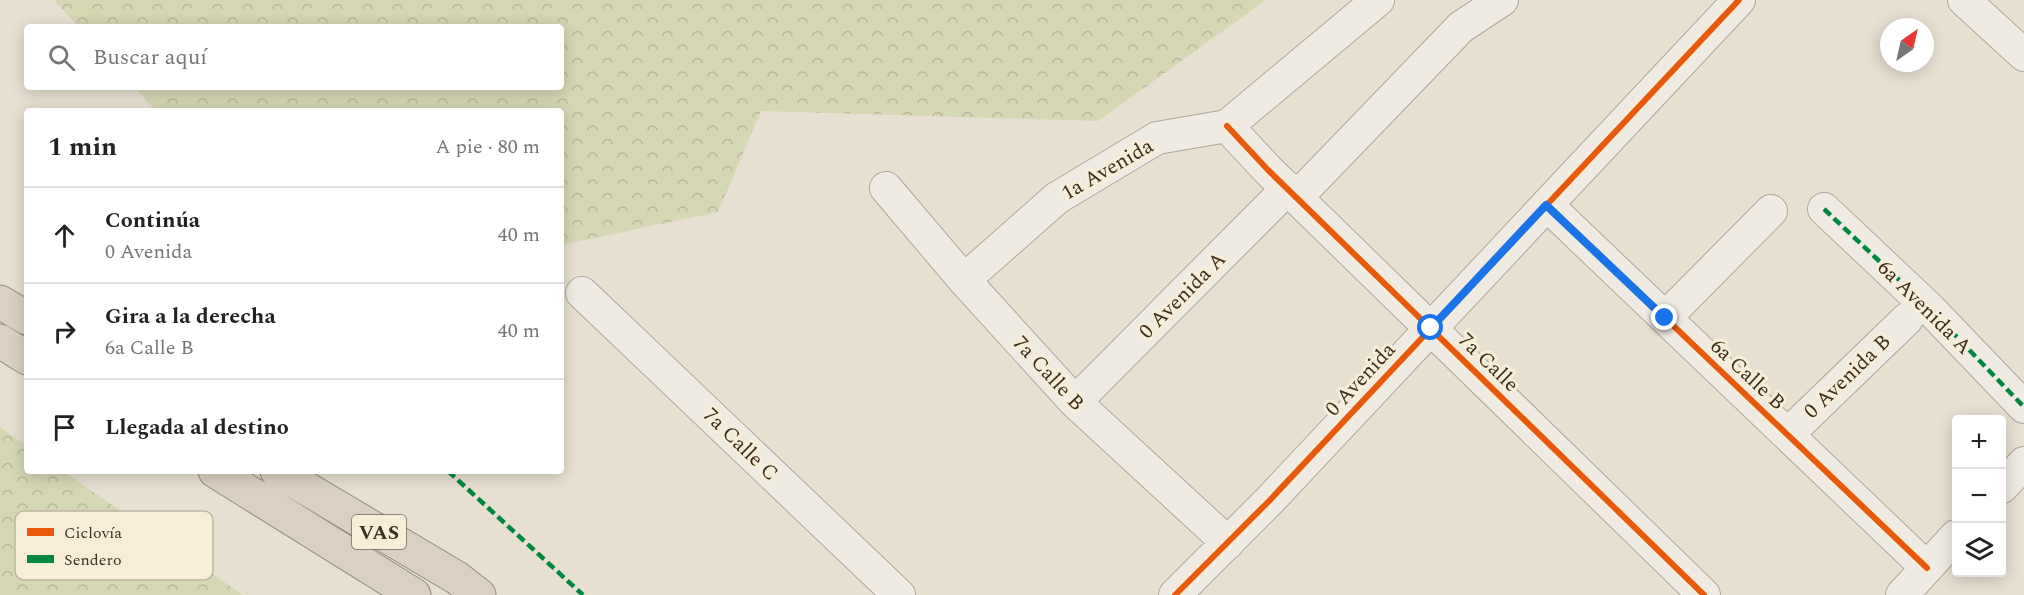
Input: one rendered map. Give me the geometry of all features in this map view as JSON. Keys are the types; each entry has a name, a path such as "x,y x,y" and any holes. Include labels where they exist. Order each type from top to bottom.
{"highway":[{"path":"0,302 24,316"},
{"path":"0,341 24,356"},
{"name":"VAS","path":"220,474 414,595"},
{"name":"VAS","path":"282,474 457,578 479,595"}],"street":[{"path":"1227,126 1378,0"},
{"name":"0 Avenida A","path":"1075,402 1461,27 1502,0"},
{"name":"0 Avenida","path":"1175,595 1228,543 1739,0"},
{"path":"1964,0 2024,55"},
{"name":"7a Calle","path":"1227,126 1704,595"},
{"name":"1a Avenida","path":"964,280 1057,198 1157,138 1227,126"},
{"name":"7a Calle B","path":"886,188 964,280 1075,402 1228,543"},
{"name":"6a Calle B","path":"1546,205 1927,568"},
{"name":"6a Avenida A","path":"1824,209 1930,309 2024,407"},
{"path":"1665,318 1771,211"},
{"name":"7a Calle C","path":"582,293 899,595"},
{"name":"0 Avenida B","path":"1788,434 1906,319"},
{"path":"2006,483 2024,463"},
{"path":"1902,595 1952,540"}],"green space":[{"path":"54,0 1266,0 1098,121 761,111 718,212 564,244 564,108 153,108 137,90 564,90 564,24 76,24"},
{"path":"0,427 24,444 24,474 67,474 121,511 15,511 15,580 213,580 213,574 243,595 0,595"}],"marked path":[{"path":"1824,209 1930,309 2024,407"},
{"path":"451,474 583,595"}],"cycle path":[{"path":"1175,595 1270,500 1739,0"},
{"path":"1227,126 1268,170 1704,595"},
{"path":"1547,205 1927,568"}],"route":[{"path":"1431,328 1546,205 1665,318"}]}
